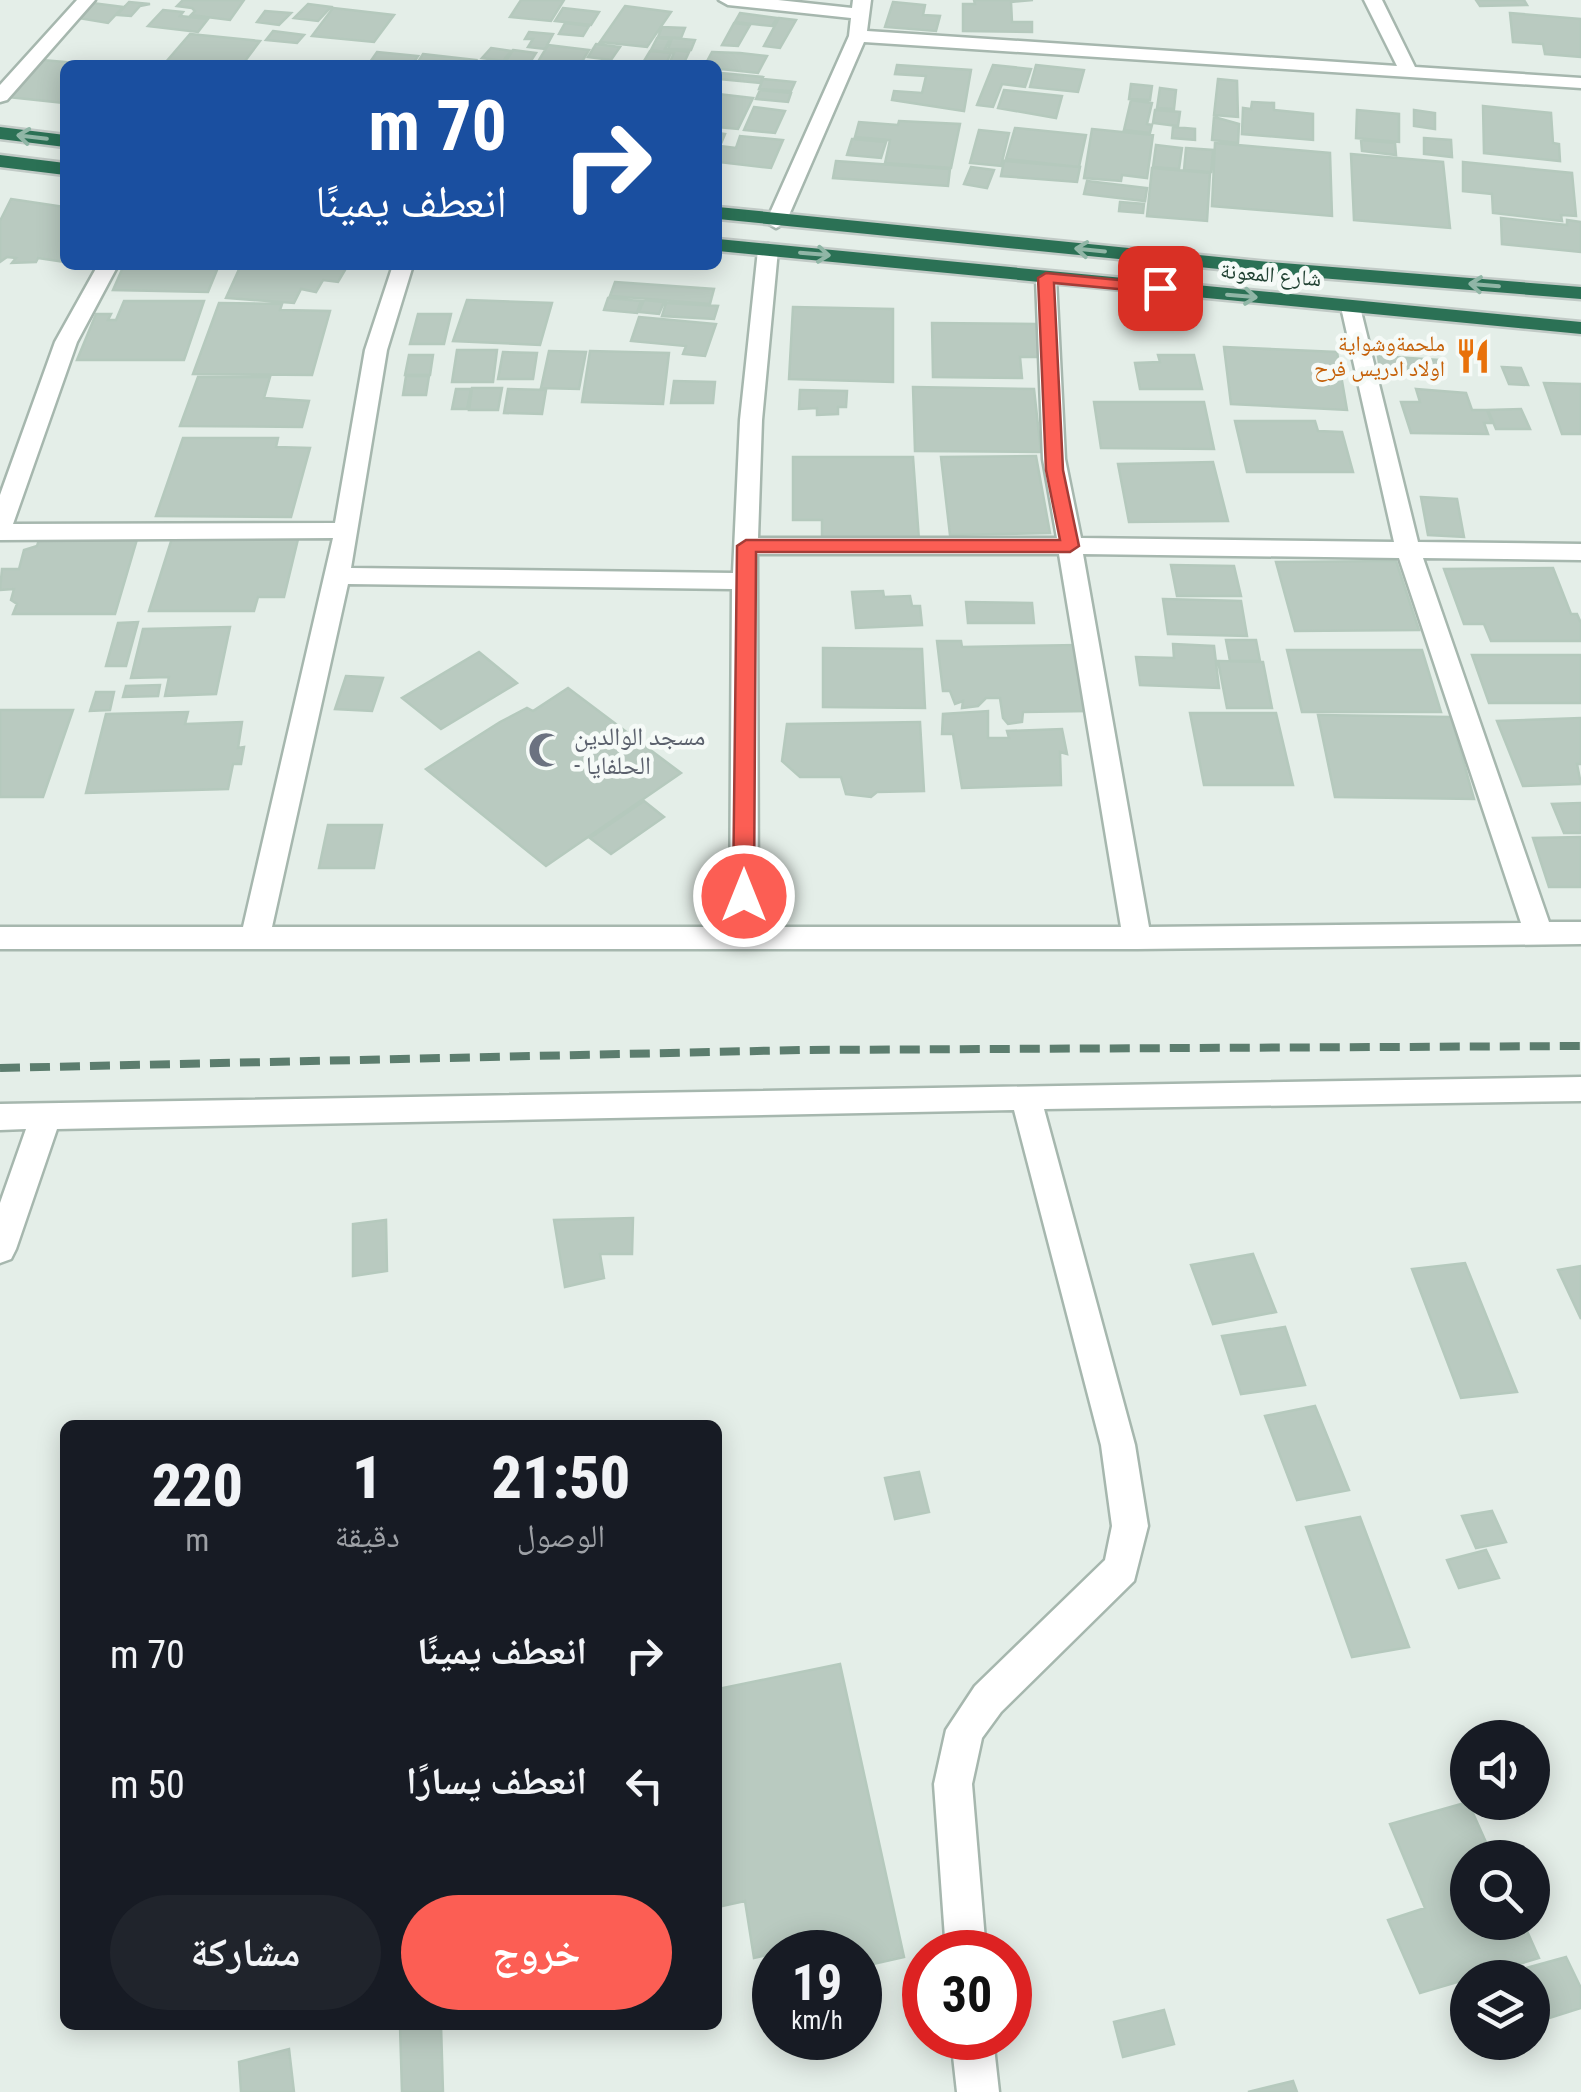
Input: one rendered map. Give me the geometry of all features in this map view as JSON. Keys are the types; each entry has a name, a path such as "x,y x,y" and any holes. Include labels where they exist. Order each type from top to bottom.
{"highway":[{"path":"0,132 60,140"},
{"path":"0,162 60,168"},
{"name":"شارع المعونة","path":"722,215 1581,293"},
{"name":"شارع المعونة","path":"722,245 1581,328"}],"street":[{"path":"0,96 86,0"},
{"path":"728,0 862,7 858,36 776,222"},
{"path":"1373,0 1410,74"},
{"path":"858,36 1581,82"},
{"path":"744,935 746,546 756,338 768,250"},
{"path":"105,270 66,342 0,530 344,530"},
{"path":"255,938 338,576 376,350 401,270"},
{"path":"1046,278 1055,470 1137,938"},
{"path":"1352,307 1407,548 1538,932"},
{"path":"746,546 1581,552"},
{"path":"338,576 745,581"},
{"path":"0,938 1137,938 1581,933"},
{"path":"0,1117 1370,1090 1581,1090"},
{"path":"964,1930 953,1784 965,1730 988,1699 1121,1569 1130,1526 1114,1428 1026,1098"},
{"path":"0,1249 46,1115"},
{"path":"974,2060 978,2092"}],"building":[{"path":"183,0 244,0 230,20 191,15 195,11 192,8 177,6"},
{"path":"521,0 564,0 551,21 510,17"},
{"path":"974,0 1033,0 1011,2 1012,22 1032,22 1032,32 963,31 963,4 975,4"},
{"path":"1476,0 1524,0 1527,5 1480,6"},
{"path":"129,2 150,4 140,6 131,16 117,15"},
{"path":"893,2 925,5 923,15 940,16 936,31 885,27"},
{"path":"92,3 123,7 108,23 78,18"},
{"path":"308,4 331,7 318,21 294,18"},
{"path":"625,6 671,12 647,47 600,42"},
{"path":"333,8 394,15 374,42 312,36"},
{"path":"563,8 599,12 591,25 555,21"},
{"path":"163,10 208,19 198,32 148,26"},
{"path":"265,11 291,13 279,25 257,22"},
{"path":"740,13 777,18 772,26 735,22"},
{"path":"1510,13 1581,19 1581,57 1545,54 1543,44 1513,42"},
{"path":"779,18 796,20 780,48 764,46"},
{"path":"565,23 589,26 583,36 559,34"},
{"path":"734,23 750,25 738,46 722,45"},
{"path":"662,27 685,28 681,38 658,37"},
{"path":"273,31 304,35 297,43 266,40"},
{"path":"529,32 553,34 545,49 528,47 533,39 525,39"},
{"path":"190,34 260,41 246,60 168,60"},
{"path":"657,38 670,39 665,49 689,52 685,60 671,60 674,53 651,50"},
{"path":"672,38 695,40 691,50 668,49"},
{"path":"596,44 620,47 611,60 588,57"},
{"path":"548,45 589,50 583,60 539,60"},
{"path":"491,48 511,51 504,60 482,58"},
{"path":"513,50 536,53 532,60 507,60"},
{"path":"650,51 671,53 668,60 645,60"},
{"path":"377,52 418,56 415,60 371,60"},
{"path":"712,52 767,56 758,73 722,69 722,60 708,60"},
{"path":"423,54 476,60 419,60"},
{"path":"42,60 60,62 60,102 8,97"},
{"path":"897,65 971,70 964,111 892,100 894,91 922,93 926,76 895,74"},
{"path":"993,65 1031,69 1025,87 1002,84 993,107 977,105"},
{"path":"1036,65 1084,70 1078,92 1030,87"},
{"path":"722,73 763,77 760,83 722,79"},
{"path":"763,79 795,82 791,91 759,89"},
{"path":"1218,79 1237,81 1238,117 1214,115"},
{"path":"1131,84 1152,86 1150,100 1129,99"},
{"path":"1160,88 1176,90 1174,109 1157,108"},
{"path":"760,90 791,93 788,102 756,99"},
{"path":"1004,90 1062,96 1056,118 998,108"},
{"path":"722,94 753,98 738,129 722,127"},
{"path":"1131,100 1152,103 1147,124 1152,125 1150,133 1124,130"},
{"path":"1252,102 1274,103 1274,110 1313,114 1313,140 1242,134 1243,108 1251,109"},
{"path":"1483,106 1551,113 1553,143 1559,144 1560,161 1484,153"},
{"path":"754,107 785,111 775,133 744,130"},
{"path":"1155,110 1180,112 1178,126 1153,123"},
{"path":"1357,110 1399,114 1399,142 1356,138"},
{"path":"1414,110 1435,113 1435,129 1414,126"},
{"path":"1214,117 1239,124 1238,143 1212,140"},
{"path":"899,121 960,124 951,168 885,163 890,140 855,137 859,122 898,125"},
{"path":"1173,127 1195,129 1195,140 1172,138"},
{"path":"1015,128 1086,135 1079,167 1006,159"},
{"path":"1092,129 1153,135 1147,178 1084,178"},
{"path":"979,130 1009,133 1001,166 970,163"},
{"path":"740,136 783,140 771,168 722,162 722,146 736,148"},
{"path":"1424,138 1451,140 1452,157 1424,154"},
{"path":"852,139 886,142 881,158 847,155"},
{"path":"1361,140 1395,143 1396,155 1362,151"},
{"path":"1215,143 1330,153 1332,216 1212,206"},
{"path":"1156,145 1182,148 1179,169 1153,167"},
{"path":"1186,148 1213,150 1211,172 1184,170"},
{"path":"1351,154 1443,162 1450,228 1354,220"},
{"path":"836,161 950,169 948,186 833,178"},
{"path":"1004,161 1080,167 1077,182 1001,176"},
{"path":"1463,162 1572,173 1576,216 1561,215 1562,221 1493,213 1492,194 1463,191"},
{"path":"971,167 994,170 987,188 964,184"},
{"path":"1152,168 1210,173 1207,221 1147,216"},
{"path":"1087,181 1147,188 1145,201 1084,194"},
{"path":"11,199 60,206 60,261 38,258 36,262 12,263 16,258 7,257 0,262 0,221"},
{"path":"1120,202 1144,204 1143,213 1119,211"},
{"path":"1501,218 1567,225 1567,220 1581,222 1581,252 1502,244"},
{"path":"122,270 217,270 208,292 113,290"},
{"path":"239,270 345,270 338,282 323,280 316,292 301,289 294,303 226,298"},
{"path":"615,282 714,289 710,304 610,296"},
{"path":"608,298 641,301 637,313 604,310"},
{"path":"467,300 552,303 540,345 453,341"},
{"path":"644,300 664,302 659,314 639,312"},
{"path":"124,301 204,301 184,360 77,360 96,314 111,314 108,320 116,320"},
{"path":"219,303 282,304 280,310 330,311 312,375 193,374"},
{"path":"666,303 718,306 714,319 662,316"},
{"path":"793,307 893,309 893,382 789,379"},
{"path":"418,314 451,314 444,344 410,344"},
{"path":"639,317 716,324 705,356 683,354 686,346 631,341"},
{"path":"932,323 1036,324 1040,357 1020,357 1022,378 933,377"},
{"path":"1224,347 1337,352 1347,410 1231,404"},
{"path":"457,350 497,350 493,382 452,382"},
{"path":"549,351 586,352 579,389 541,388"},
{"path":"590,351 669,353 663,404 582,402"},
{"path":"503,352 537,353 533,379 498,379"},
{"path":"409,355 433,355 430,375 405,375"},
{"path":"1158,355 1194,355 1202,389 1140,389 1135,363 1160,362"},
{"path":"1378,356 1439,360 1441,375 1380,370"},
{"path":"1502,367 1521,368 1528,385 1509,384"},
{"path":"406,376 429,376 426,395 403,395"},
{"path":"198,377 270,377 264,398 309,401 302,427 180,426"},
{"path":"674,381 715,382 713,403 671,403"},
{"path":"1544,383 1581,384 1581,434 1562,434"},
{"path":"913,387 1034,389 1041,452 915,451"},
{"path":"472,388 502,388 498,410 469,410"},
{"path":"456,389 471,389 467,409 452,409"},
{"path":"508,389 546,390 542,414 504,413"},
{"path":"1416,389 1466,393 1472,410 1487,410 1492,423 1484,423 1488,434 1411,433 1401,402 1420,402"},
{"path":"800,390 847,391 846,407 838,407 838,414 817,415 817,408 799,409"},
{"path":"1094,402 1204,402 1214,449 1101,448"},
{"path":"1521,409 1530,429 1496,429 1488,410"},
{"path":"1235,421 1315,421 1318,431 1342,432 1353,472 1247,472"},
{"path":"183,438 278,438 276,447 310,448 291,517 156,516"},
{"path":"1036,456 1050,533 950,535 941,457"},
{"path":"793,457 913,457 919,540 822,540 822,520 793,520"},
{"path":"1213,462 1228,521 1129,522 1118,464"},
{"path":"1421,497 1457,499 1464,537 1428,535"},
{"path":"173,535 299,535 284,597 258,597 254,611 149,611"},
{"path":"138,536 115,614 13,614 17,604 11,600 14,589 0,590 2,569 19,569 24,550 37,546 39,540"},
{"path":"1396,561 1419,630 1295,631 1276,562"},
{"path":"1171,565 1234,566 1241,596 1177,596"},
{"path":"1553,568 1571,614 1577,614 1581,623 1581,641 1491,641 1484,624 1464,624 1444,569"},
{"path":"883,591 884,597 910,596 912,606 920,606 922,625 856,628 852,592"},
{"path":"1163,599 1241,601 1247,636 1168,634"},
{"path":"966,602 1032,603 1034,623 968,623"},
{"path":"138,622 126,666 106,666 118,623"},
{"path":"230,627 216,694 165,696 169,677 131,678 143,629"},
{"path":"1226,640 1256,640 1260,661 1230,661"},
{"path":"937,641 961,641 962,647 1078,645 1089,711 1023,712 1022,722 1008,724 1003,718 1000,698 986,698 978,706 962,708 963,701 955,704 950,691 943,691"},
{"path":"1173,644 1214,646 1219,688 1140,685 1136,657 1174,658"},
{"path":"823,648 922,649 925,708 823,707"},
{"path":"1287,650 1422,650 1441,712 1302,712"},
{"path":"479,652 517,683 441,729 402,698"},
{"path":"1472,655 1581,655 1581,703 1489,703"},
{"path":"1218,661 1263,662 1272,708 1227,708"},
{"path":"346,676 383,678 372,711 335,709"},
{"path":"160,685 158,696 123,697 126,686"},
{"path":"568,688 681,773 546,866 426,769 500,722 527,708 533,711"},
{"path":"96,692 114,692 110,710 90,711"},
{"path":"0,710 73,710 43,797 0,797"},
{"path":"988,711 988,738 1009,738 1007,731 1062,729 1067,754 1060,752 1061,785 962,788 953,734 942,734 943,714"},
{"path":"188,712 185,724 242,722 238,748 244,747 241,764 233,764 228,789 86,793 106,714"},
{"path":"1190,713 1276,713 1293,785 1204,785"},
{"path":"1318,715 1451,717 1474,799 1335,797"},
{"path":"1581,718 1581,764 1577,764 1581,784 1523,786 1497,721"},
{"path":"920,722 924,791 877,792 871,797 846,794 841,777 800,777 782,761 787,724"},
{"path":"644,801 664,817 611,854 590,838"},
{"path":"1581,803 1581,833 1564,833 1552,804"},
{"path":"328,825 382,825 374,868 319,868"},
{"path":"1581,837 1581,887 1549,887 1533,838"},
{"path":"633,1218 632,1254 600,1254 604,1278 565,1287 554,1220"},
{"path":"386,1220 387,1271 353,1276 353,1224"},
{"path":"1253,1254 1276,1312 1213,1324 1191,1265"},
{"path":"1465,1263 1517,1392 1461,1398 1412,1269"},
{"path":"1581,1266 1581,1319 1558,1270"},
{"path":"1285,1327 1305,1385 1241,1394 1222,1336"},
{"path":"1315,1406 1349,1490 1297,1500 1265,1416"},
{"path":"919,1472 929,1512 895,1519 885,1478"},
{"path":"1492,1511 1506,1542 1476,1548 1462,1516"},
{"path":"1360,1517 1409,1647 1352,1657 1306,1527"},
{"path":"1486,1550 1499,1578 1459,1588 1447,1560"},
{"path":"840,1664 902,1957 882,1962 882,1930 752,1930 752,1945 745,1901 722,1906 722,1688"},
{"path":"1450,1807 1450,1820 1476,1820 1485,1840 1450,1840 1450,1940 1531,1940 1539,1958 1450,1960 1450,1984 1420,1993 1388,1920 1425,1908 1390,1824"},
{"path":"1566,1957 1581,1988 1581,2008 1550,2018 1550,1961"},
{"path":"1164,2010 1174,2044 1123,2057 1114,2022"},
{"path":"400,2030 441,2030 443,2092 402,2092"},
{"path":"289,2049 294,2092 241,2092 239,2062"},
{"path":"1293,2081 1297,2092 1248,2092"}],"railway":[{"path":"0,1068 800,1050 1581,1046"}],"place":[{"name":"ملحمةوشواية اولاد ادريس فرح","path":"1473,356"},
{"name":"مسجد الوالدين - الحلفايا","path":"546,750"}],"route":[{"path":"744,896 746,546 1070,546 1055,470 1046,278 1160,288"}]}
